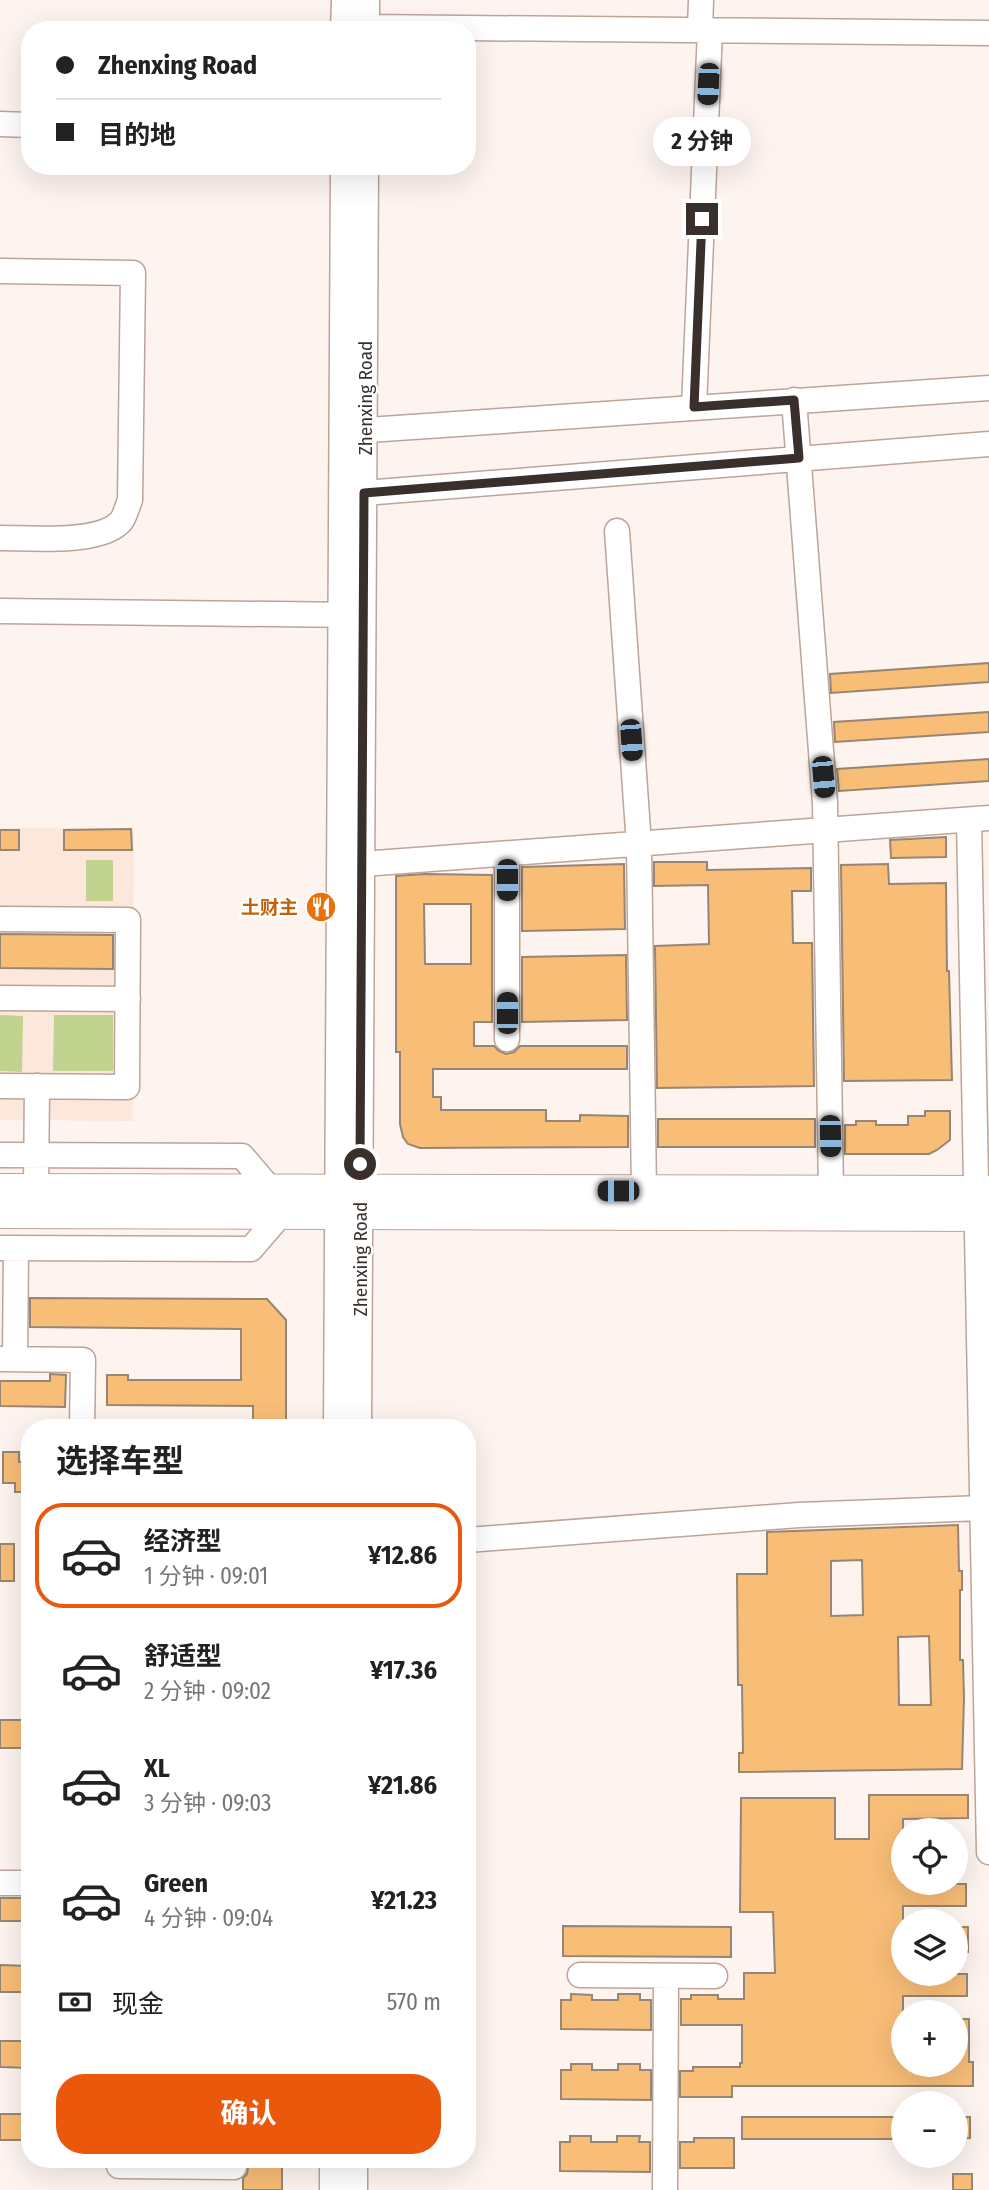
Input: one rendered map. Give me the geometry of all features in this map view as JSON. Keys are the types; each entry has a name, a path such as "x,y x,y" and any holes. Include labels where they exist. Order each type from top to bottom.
{"main road":[{"path":"0,1190 277,1202"},
{"path":"349,1202 644,1191 831,1192 982,1203"},
{"path":"0,1212 277,1202 982,1203"}],"street":[{"path":"344,0 355,21"},
{"path":"361,21 367,0"},
{"path":"694,407 705,30 701,0"},
{"path":"476,29 989,33"},
{"path":"0,124 21,125"},
{"name":"Zhenxing Road","path":"337,1419 349,1202 362,864 352,615 343,175"},
{"name":"Zhenxing Road","path":"359,1419 349,1202 352,615 364,493 366,175"},
{"path":"0,271 133,273 133,286 130,500 120,524 104,532 73,538 0,538"},
{"path":"368,430 989,388"},
{"path":"794,400 826,831 831,1192"},
{"path":"364,493 989,444"},
{"path":"617,531 639,845 644,1191"},
{"path":"0,611 352,615"},
{"path":"362,864 979,819 982,1508 989,1852"},
{"path":"507,854 507,1039"},
{"path":"0,919 128,920 127,1087 0,1086"},
{"path":"0,998 128,999"},
{"path":"36,1190 37,1086"},
{"path":"0,1155 242,1156 277,1202 251,1249 8,1248 8,1359 83,1360 82,1419"},
{"path":"476,1539 799,1515 982,1508"},
{"path":"0,1883 21,1883"},
{"path":"580,1975 715,1976"},
{"path":"665,2190 666,1976"},
{"path":"332,2168 332,2190"},
{"path":"355,2168 355,2190"}],"shaded area":[{"path":"0,828 134,828 133,1121 0,1120"}],"green space":[{"path":"86,860 113,860 113,901 86,901"},
{"path":"0,1015 23,1016 22,1072 0,1071"},
{"path":"54,1015 113,1015 113,1071 53,1071"}],"building":[{"path":"989,663 989,682 831,693 830,674"},
{"path":"989,712 989,732 835,742 834,722"},
{"path":"989,759 989,781 839,791 837,769"},
{"path":"131,829 132,850 64,850 64,830"},
{"path":"0,830 19,830 19,850 0,850"},
{"path":"946,837 946,857 891,858 890,840"},
{"path":"654,862 707,862 707,870 811,868 811,891 792,891 793,943 812,943 814,1086 657,1088 655,946 709,944 708,885 654,886"},
{"path":"624,864 625,929 522,931 522,867"},
{"path":"888,864 889,884 946,883 952,1080 844,1081 841,865"},
{"path":"492,875 492,1022 474,1022 474,1046 494,1046 506,1054 514,1052 520,1046 627,1046 627,1069 433,1069 433,1097 441,1097 441,1110 546,1110 546,1121 580,1121 580,1115 628,1116 628,1147 420,1148 408,1144 400,1124 400,1052 396,1052 396,876","holes":["424,904 471,904 471,964 425,964"]},
{"path":"0,934 113,935 113,969 0,968"},
{"path":"626,955 627,1020 522,1022 522,957"},
{"path":"925,1111 950,1111 950,1140 937,1150 929,1154 845,1154 845,1125 856,1125 856,1121 876,1121 876,1125 908,1125 908,1116 925,1116"},
{"path":"658,1119 815,1119 815,1147 658,1147"},
{"path":"30,1298 267,1299 286,1320 286,1419 253,1419 253,1406 107,1405 107,1375 128,1375 128,1380 241,1380 241,1329 30,1327"},
{"path":"50,1374 66,1375 65,1407 0,1406 0,1381 50,1381"},
{"path":"3,1452 19,1452 21,1492 15,1492 15,1483 3,1483"},
{"path":"958,1525 959,1571 962,1571 962,1769 739,1772 739,1753 743,1753 742,1685 738,1685 737,1574 767,1574 767,1532","holes":["862,1560 863,1615 831,1616 831,1561","929,1636 931,1705 899,1705 898,1637"]},
{"path":"0,1544 14,1544 14,1581 0,1581"},
{"path":"0,1720 21,1720 21,1748 0,1748"},
{"path":"869,1795 968,1795 968,1818 891,1818 891,1895 966,1895 966,1906 903,1906 903,1909 891,1909 891,1986 967,1986 967,1996 903,1996 903,2000 891,2000 891,2077 968,2077 969,2019 969,2062 973,2062 973,2086 732,2086 732,2097 680,2097 680,2071 693,2071 693,2067 740,2067 742,2063 742,2025 681,2025 681,1999 691,1999 691,1995 718,1995 718,1999 744,1999 744,1973 775,1973 773,1912 740,1912 741,1798 835,1798 835,1839 869,1839"},
{"path":"0,1898 21,1898 21,1921 0,1921"},
{"path":"563,1926 731,1927 731,1957 563,1956"},
{"path":"0,1965 21,1966 21,1992 0,1992"},
{"path":"571,1994 592,1995 592,2000 618,2000 618,1994 640,1994 640,2000 651,2000 651,2030 561,2029 561,2000 571,2000"},
{"path":"0,2041 21,2041 21,2068 0,2067"},
{"path":"571,2064 592,2064 592,2070 618,2070 618,2064 640,2064 640,2070 651,2070 651,2100 561,2099 561,2070 571,2070"},
{"path":"0,2114 21,2114 21,2140 0,2140"},
{"path":"742,2117 891,2117 891,2139 742,2139"},
{"path":"968,2117 970,2117 968,2138"},
{"path":"570,2136 591,2136 591,2142 617,2142 617,2136 640,2136 639,2142 650,2142 650,2172 560,2171 560,2142 570,2142"},
{"path":"694,2138 734,2138 734,2168 680,2168 680,2142 694,2142"},
{"path":"248,2168 282,2168 282,2190 243,2190 243,2178"},
{"path":"953,2174 972,2174 972,2190 953,2190"}],"place":[{"name":"土财主","path":"321,907"}],"route":[{"path":"360,1164 364,493 799,458 794,400 694,407 702,219"}]}
